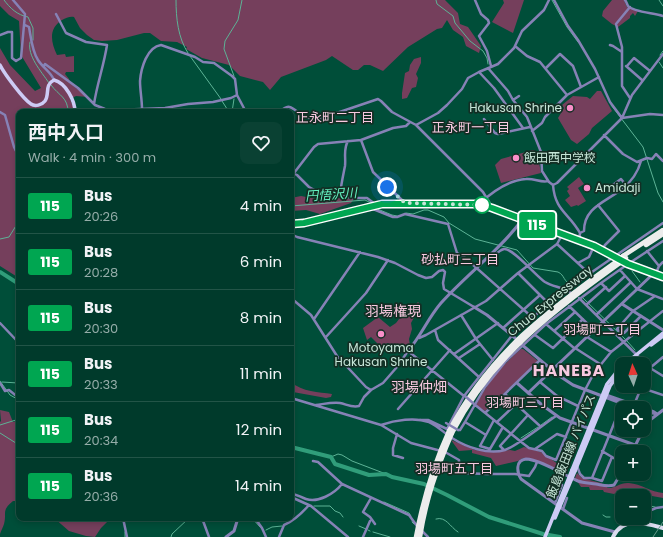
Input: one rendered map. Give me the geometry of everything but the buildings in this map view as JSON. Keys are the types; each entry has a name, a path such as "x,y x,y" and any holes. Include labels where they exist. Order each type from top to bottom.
{"highway":[{"name":"Chuo Expressway","path":"625,257 663,230"},
{"name":"Chuo Expressway","path":"416,537 424,496 429,480 464,405 484,377 509,347 560,303 617,260 625,257 663,234"},
{"name":"Chuo Expressway","path":"420,537 427,498 451,432"},
{"path":"614,535 624,525"},
{"path":"650,525 663,528"}],"main road":[{"path":"0,64 7,76 26,99 33,105 40,105 44,102 47,96 48,86 53,80 62,84 73,100 74,109"},
{"path":"294,224 304,223 373,205 405,203 479,204 594,246 617,260 663,277"},
{"path":"637,355 663,333"},
{"path":"634,357 663,336"},
{"name":"飯島飯田線 バイパス","path":"546,537 604,396 615,374"},
{"name":"飯島飯田線 バイパス","path":"604,396 615,379"},
{"name":"飯島飯田線 バイパス","path":"573,470 577,466 590,429"}],"street":[{"path":"0,35 12,32 12,58 16,62 19,61 21,58 25,14 13,0"},
{"path":"475,0 482,14 489,23 479,36 487,51 491,66"},
{"path":"416,125 448,106 462,89 467,79 491,66 498,64 514,48 514,45 522,31 544,10 549,0"},
{"path":"554,0 599,77 610,102 621,119"},
{"path":"625,0 630,8 663,16"},
{"path":"630,8 616,24 622,52 622,86 630,98"},
{"path":"56,14 66,33 86,42 107,45 104,65 94,104"},
{"path":"25,25 29,27 35,54 52,75 53,80"},
{"path":"142,109 140,82 141,73 145,60 157,45 164,45 203,62 219,65 235,79 237,95 244,109"},
{"path":"514,45 526,56 538,61 546,68 567,96"},
{"path":"610,45 622,52"},
{"path":"546,68 560,54 573,66 582,87"},
{"path":"553,185 557,183 621,119 630,98 642,80 663,54"},
{"path":"627,66 634,58 650,71"},
{"path":"44,66 45,64 55,70 78,88 98,107 108,109 142,109 222,100 232,98 237,95"},
{"path":"623,64 642,80"},
{"path":"488,68 508,91 527,118 541,152 542,171 548,181 553,185 559,206 580,233"},
{"path":"479,72 494,88 523,128"},
{"path":"532,131 542,123 550,112 567,96 599,77"},
{"path":"513,100 519,96"},
{"path":"283,109 290,107 309,118 319,119 378,99 392,112 416,125 486,198 492,208"},
{"path":"0,112 5,115 9,132 16,150"},
{"path":"621,119 650,114 663,115"},
{"path":"484,119 495,133 498,134 530,127"},
{"path":"294,170 318,144 361,140 393,128 406,126 410,122"},
{"path":"604,135 623,154 636,161 652,158 656,154 663,161"},
{"path":"361,140 373,172 405,203"},
{"path":"340,195 345,165 345,146 348,141"},
{"path":"579,241 580,233 583,232 584,223 593,208 626,185 639,169 641,161"},
{"path":"294,174 309,187 324,196 332,197 340,195 352,198 367,198 373,205 373,209 393,217 406,214 448,224 457,253 463,256 533,318"},
{"path":"479,204 509,183 527,178 545,182 548,181"},
{"path":"610,187 621,179 626,185"},
{"path":"598,205 619,231 602,250"},
{"path":"314,405 337,403 357,407 360,405 364,397 371,390 383,383 419,338 429,318 441,303 501,246 522,220"},
{"path":"381,425 400,420 428,420 447,429 464,396 514,337 519,328 590,274 617,260 663,223"},
{"path":"419,338 436,330 486,301 529,264 557,244 562,234"},
{"path":"294,236 388,260 426,278 443,270 445,272 443,286 451,294 498,323 514,337"},
{"path":"446,424 460,430 488,382 522,344 535,335 578,298 663,241"},
{"path":"660,243 663,248"},
{"path":"557,244 593,277"},
{"path":"578,263 589,257 594,246"},
{"path":"491,255 494,256 502,250 507,250 529,264 545,282 567,290 570,293"},
{"path":"647,251 659,266"},
{"path":"314,319 360,252"},
{"path":"326,337 366,293 388,260"},
{"path":"528,393 655,273 663,262"},
{"path":"620,270 637,289 663,299"},
{"path":"518,273 549,304"},
{"path":"597,281 609,291 625,276"},
{"path":"598,314 631,282"},
{"path":"587,303 606,287"},
{"path":"503,328 540,294"},
{"path":"641,316 622,334 617,328 633,311 655,296"},
{"path":"578,298 587,303 626,341 637,355"},
{"path":"294,301 314,319 343,363 366,387 371,390"},
{"path":"622,304 663,330"},
{"path":"569,306 594,330"},
{"path":"408,351 520,441 530,448 542,451 546,456 556,460 585,390 600,364 611,352 663,311"},
{"path":"554,331 575,312"},
{"path":"460,315 476,339 493,360"},
{"path":"535,335 552,348 583,319"},
{"path":"0,323 16,340"},
{"path":"454,354 498,323"},
{"path":"546,324 574,348 600,364"},
{"path":"436,330 438,340 479,377"},
{"path":"587,337 611,352"},
{"path":"459,358 480,344"},
{"path":"522,344 552,370 573,385 619,401"},
{"path":"398,409 450,350"},
{"path":"651,367 663,358"},
{"path":"486,413 540,360"},
{"path":"651,369 663,376"},
{"path":"540,382 557,396 578,406"},
{"path":"0,383 7,391 16,396"},
{"path":"517,383 556,416 635,445 639,437"},
{"path":"651,391 663,395"},
{"path":"505,394 528,414 540,427"},
{"path":"294,399 381,425 411,443 445,452 459,460 459,471 461,472 518,474 529,476 537,462"},
{"path":"503,427 490,449 480,446 496,421 516,404"},
{"path":"651,411 657,414"},
{"path":"651,419 662,411"},
{"path":"651,413 657,414"},
{"path":"504,450 500,446 528,414"},
{"path":"420,420 433,424 452,439 464,445 487,450 504,450 520,441 556,416"},
{"path":"592,478 615,421"},
{"path":"464,422 486,435"},
{"path":"397,434 393,448 393,455 402,458"},
{"path":"535,449 557,434 566,437"},
{"path":"602,451 615,459"},
{"path":"577,466 580,474 584,478 592,478 601,482 603,481 612,457"},
{"path":"614,535 582,523 521,479 518,474 518,465 523,460 537,462 579,482 608,486 614,485 616,481"},
{"path":"313,461 318,462 342,484 409,515 428,537"},
{"path":"294,494 313,500 330,494 342,484"},
{"path":"555,503 562,485"},
{"path":"371,498 362,512 374,520 376,524"},
{"path":"563,509 567,498"},
{"path":"294,499 309,505 348,537"},
{"path":"294,519 309,505"},
{"path":"651,510 663,507"},
{"path":"124,521 127,537"},
{"path":"203,521 209,537"},
{"path":"226,537 231,535 235,529 237,521"},
{"path":"257,521 266,537"},
{"path":"279,537 284,525 291,521"},
{"path":"363,537 370,521"}],"shaded area":[{"path":"0,0 445,0 458,13 460,24 468,27 481,46 479,53 466,46 463,37 453,30 447,20 442,28 437,29 408,47 383,71 370,65 364,65 358,70 353,70 332,56 326,60 281,77 270,90 263,82 240,76 229,65 202,58 177,42 161,41 150,33 144,33 117,40 94,40 80,28 74,17 62,20 54,27 52,36 53,45 57,55 65,54 66,57 74,56 74,72 66,72 65,74 70,83 88,97 76,96 70,99 73,109 16,109 16,276 0,266 0,48 10,65 35,91 41,88 21,55 19,21 9,15 0,6"},
{"path":"503,0 524,0 513,33 492,22 504,3"},
{"path":"612,0 624,0 627,7 638,11 635,16 633,13 630,18 618,27 602,16 603,11"},
{"path":"421,57 421,63 416,74 418,78 416,87 412,88 407,98 402,99 405,73 409,71 410,65 414,59"},
{"path":"597,91 601,91 612,111 592,128 589,134 577,144 571,140 558,118 564,108 562,105 573,96 587,97 590,99"},
{"path":"533,150 537,152 541,173 501,183 495,165 501,159"},
{"path":"579,177 584,184 578,188 586,201 578,206 571,207 565,200 570,196 567,191 569,189 567,187"},
{"path":"301,196 317,199 323,197 354,199 351,203 320,214 306,210 294,211 294,197"},
{"path":"418,302 421,305 411,323 412,329 409,339 410,345 403,349 387,343 382,348 371,337 367,340 363,328 378,317 390,327 396,323 406,310 411,309"},
{"path":"521,349 538,361 485,411 476,405 496,374"},
{"path":"294,384 305,390 332,394 331,397 326,398 294,392"},
{"path":"0,410 9,412 13,422 16,421 16,501 13,501 7,507 4,524 0,534 0,422"},
{"path":"451,440 475,450 491,452 510,450 515,451 524,447 541,452 565,469 563,473 536,460 523,458 518,461 496,466 491,458 472,453 472,450 459,451"},
{"path":"577,473 582,478 601,483 608,488 623,483 629,483 649,489 615,489 614,494 604,492 603,490 590,490 589,487 581,487 575,478"},
{"path":"651,490 663,493 663,498 652,496"},
{"path":"57,521 108,521 95,537 69,531"}],"waterway":[{"path":"4,0 14,11 20,15 28,17 33,28 33,40"},
{"path":"176,0 178,28 188,53"},
{"path":"234,76 224,49 225,41 238,20 242,0"},
{"path":"436,0 437,4 453,16 455,23 470,41 483,51 487,58 488,64"},
{"path":"552,0 567,27 578,42"},
{"path":"659,0 663,6"},
{"path":"30,42 33,58 49,83"},
{"path":"660,55 663,51"},
{"path":"190,56 221,99"},
{"path":"659,62 663,68"},
{"path":"51,85 65,100 68,109"},
{"path":"232,109 234,99"},
{"path":"222,101 227,109"},
{"path":"611,105 643,147 658,193 663,202"},
{"name":"円悟沢川","path":"294,206 365,200 371,203"},
{"name":"円悟沢川","path":"375,208 397,216"},
{"name":"円悟沢川","path":"406,213 413,214 428,210 444,217 449,223 475,239 517,250 533,268 558,272 569,284 572,285"},
{"path":"0,239 9,237 16,226"},
{"path":"632,271 640,282"},
{"path":"0,272 16,282"},
{"name":"円悟沢川","path":"583,298 625,339"},
{"name":"円悟沢川","path":"627,341 635,350"},
{"path":"0,381 10,395 16,398"},
{"path":"2,382 16,383"},
{"path":"541,425 552,417"},
{"path":"0,425 16,420"},
{"path":"521,438 538,427"},
{"path":"0,433 16,443"},
{"path":"294,448 331,457 335,464 369,475 386,474 392,477 424,484 489,517 543,534 560,537"},
{"path":"331,457 338,454 342,455 352,461 386,474"},
{"path":"384,502 409,513 411,516"},
{"path":"314,506 330,506 343,517"},
{"path":"651,506 655,507"},
{"path":"603,515 610,517"},
{"path":"436,519 439,518 445,520 458,532"},
{"path":"171,537 172,534 186,521"},
{"path":"255,521 260,527"},
{"path":"266,530 272,527 282,526"},
{"path":"359,526 366,529"},
{"path":"125,532 125,537"},
{"path":"373,532 390,537"}],"railway":[{"path":"653,537 663,522"}],"bus line":[{"name":"115","path":"294,224 304,223 375,204 479,204 586,243 628,264 663,277"}],"place":[{"name":"Hakusan Shrine","path":"570,108"},
{"name":"飯田西中学校","path":"516,158"},
{"name":"Amidaji","path":"587,188"},
{"name":"Motoyama Hakusan Shrine","path":"381,334"}],"district":[{"name":"正永町二丁目","path":"335,117"},
{"name":"正永町一丁目","path":"471,127"},
{"name":"砂払町三丁目","path":"460,259"},
{"name":"羽場権現","path":"393,311"},
{"name":"羽場町二丁目","path":"602,329"},
{"name":"HANEBA","path":"569,370"},
{"name":"羽場仲畑","path":"419,387"},
{"name":"羽場町三丁目","path":"525,402"},
{"name":"羽場町五丁目","path":"454,468"}],"route":[{"path":"387,187 405,203 482,205"}]}
